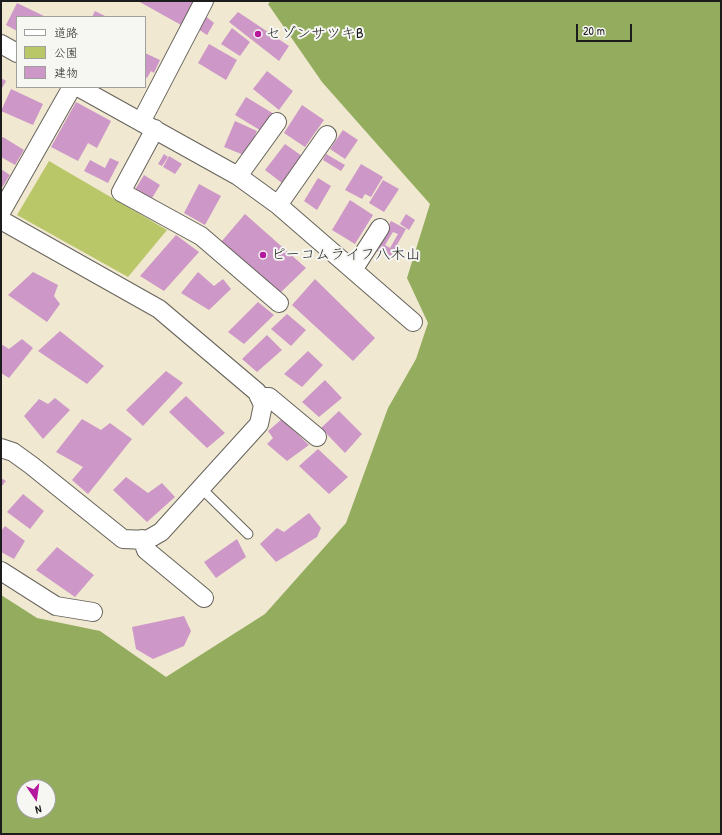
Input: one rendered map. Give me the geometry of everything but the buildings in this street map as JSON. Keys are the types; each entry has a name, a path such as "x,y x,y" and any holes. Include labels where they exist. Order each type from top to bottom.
{"street":[{"path":"204,1 148,125 121,192 201,236 279,303"},
{"path":"1,44 16,52"},
{"path":"1,212 71,88"},
{"path":"80,88 238,176 278,205 413,322"},
{"path":"238,176 277,122"},
{"path":"278,205 327,135"},
{"path":"1,220 159,309 257,392 263,405 259,424 162,532 147,540 123,539 31,465 13,452 1,448"},
{"path":"353,270 380,228"},
{"path":"259,396 270,397 317,437"},
{"path":"142,539 146,550 204,598"},
{"path":"1,571 56,606 93,612"}],"lane":[{"path":"201,488 248,534"}],"green space":[{"path":"271,1 721,1 721,834 1,834 1,595 37,618 100,631 166,677 265,614 346,523 388,408 416,359 428,323 407,278 430,204 322,82 268,4"},
{"path":"49,161 167,230 128,277 17,215"}],"place":[{"name":"セゾンサツキB","path":"258,34"},
{"name":"ピーコムライフ八木山","path":"263,255"}]}
